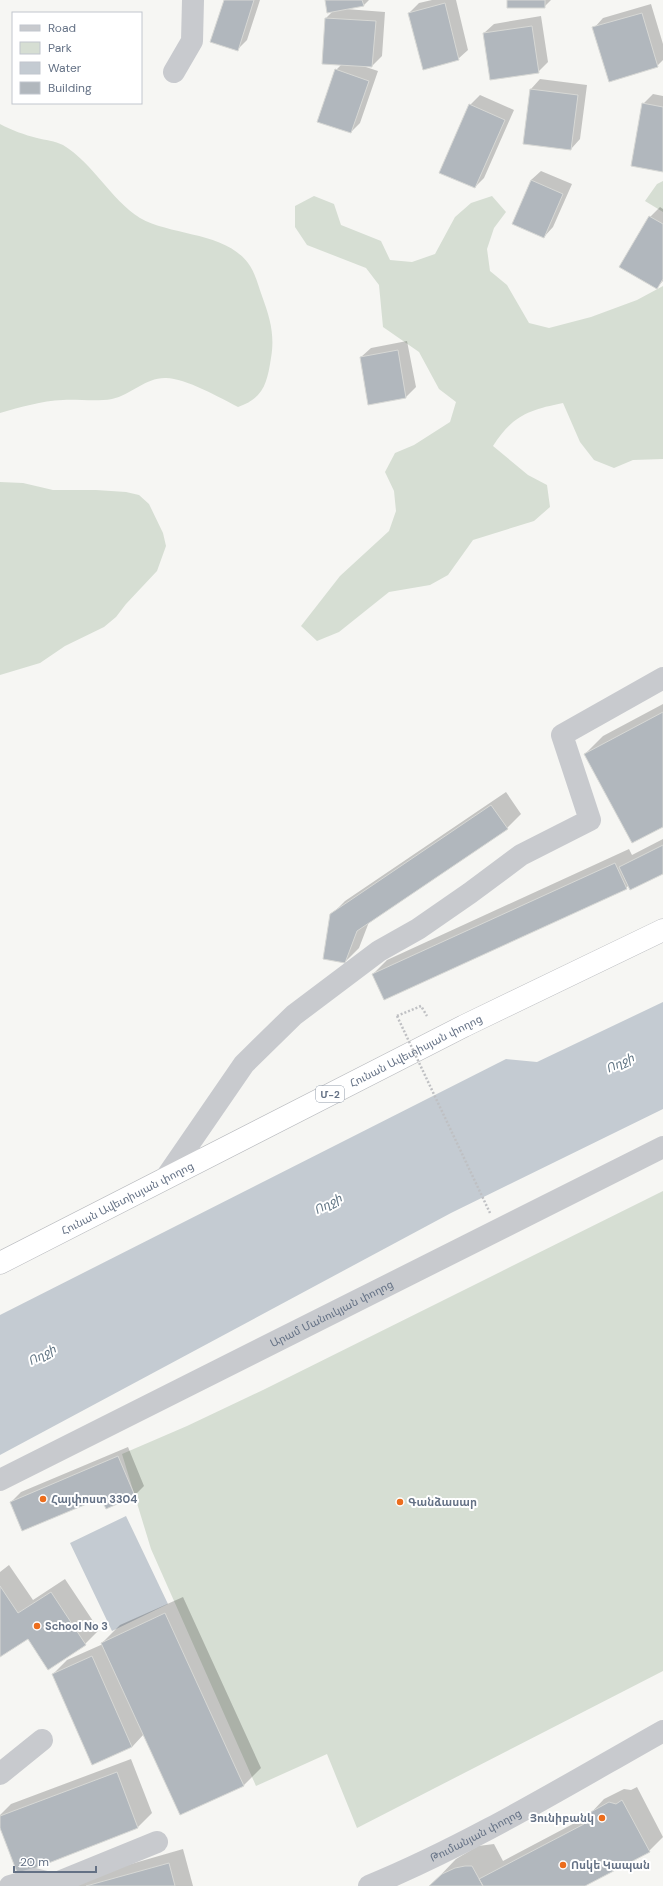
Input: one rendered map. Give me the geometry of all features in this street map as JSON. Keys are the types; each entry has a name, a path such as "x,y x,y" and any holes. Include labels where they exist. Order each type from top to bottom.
{"highway":[{"name":"Հունան Ավետիսյան փողոց","path":"0,1263 167,1176 464,1026 663,930"}],"street":[{"path":"174,72 192,41 193,0"},
{"path":"167,1176 244,1064 294,1015 379,951 424,925 521,855 590,820 562,735 663,678"},
{"name":"Արամ Մանուկյան փողոց","path":"0,1480 663,1147"},
{"name":"Թումանյան փողոց","path":"369,1886 408,1870 496,1824 663,1731"},
{"path":"0,1774 42,1740"},
{"path":"10,1886 34,1879 54,1885 157,1842"}],"path":[{"path":"397,1016 490,1213"}],"green space":[{"path":"0,124 23,134 63,145 84,162 129,210 140,218 153,224 226,245 238,253 248,263 254,274 265,304 272,334 272,350 268,375 263,388 254,399 238,407 192,384 165,378 151,381 112,399 47,402 0,413"},
{"path":"663,181 663,212 645,201 657,184"},
{"path":"314,196 334,204 341,225 381,241 390,260 412,262 435,254 455,217 471,203 492,196 506,212 494,228 487,249 490,271 507,285 529,323 549,328 591,317 637,300 663,286 663,459 633,460 614,468 594,460 580,442 563,403 541,408 523,416 508,427 493,446 528,475 547,485 550,507 534,521 473,540 448,575 430,585 389,592 339,632 317,641 301,626 340,576 389,531 396,511 394,491 385,472 395,453 414,445 450,422 456,402 439,389 419,352 383,327 379,285 366,268 307,245 295,227 295,206"},
{"path":"0,482 23,483 53,490 96,490 126,492 139,495 149,504 163,533 166,546 157,571 116,617 104,627 65,646 40,663 0,675"},
{"name":"Գանձասար","path":"663,1191 663,1671 357,1828 327,1754 256,1786 151,1549 122,1454 187,1426 263,1390"}],"water":[{"name":"Ողջի","path":"663,1002 663,1109 451,1213 0,1455 0,1315 506,1059 537,1062"},
{"path":"126,1516 168,1604 112,1631 70,1543"}],"building":[{"path":"224,0 254,0 238,51 210,42"},
{"path":"325,0 362,0 364,6 327,13"},
{"path":"507,0 545,0 545,8 507,8"},
{"path":"445,3 459,60 423,70 408,13"},
{"path":"642,13 658,67 609,82 592,27"},
{"path":"325,18 376,21 372,67 322,64"},
{"path":"532,26 539,73 490,80 483,33"},
{"path":"335,69 369,81 351,133 317,122"},
{"path":"530,89 578,95 571,150 523,144"},
{"path":"642,103 663,107 663,172 631,166"},
{"path":"469,104 505,120 475,188 439,173"},
{"path":"531,180 563,194 544,238 512,224"},
{"path":"649,216 663,224 663,279 657,289 619,267"},
{"path":"398,350 406,398 368,405 360,357"},
{"path":"663,712 663,827 632,843 584,754"},
{"path":"491,805 508,829 357,931 345,963 323,959 330,914"},
{"path":"663,845 663,874 630,890 619,867"},
{"path":"615,863 627,889 384,1000 372,974"},
{"path":"118,1456 135,1496 106,1509 101,1498 22,1531 10,1502"},
{"name":"School No 3","path":"0,1586 18,1613 51,1592 86,1645 48,1670 28,1639 0,1657"},
{"path":"165,1613 244,1786 180,1815 101,1643"},
{"path":"92,1656 132,1747 92,1765 52,1674"},
{"path":"117,1772 138,1828 18,1875 0,1828 0,1816"},
{"path":"622,1800 650,1852 585,1886 483,1886 479,1879 584,1824 589,1813 609,1802 616,1804"},
{"path":"169,1863 175,1886 86,1886"},
{"path":"472,1866 483,1886 429,1886 442,1874 455,1868"}],"place":[{"name":"Հայփոստ 3304","path":"43,1499"},
{"name":"Գանձասար","path":"400,1502"},
{"name":"School No 3","path":"37,1626"},
{"name":"Յունիբանկ","path":"602,1818"},
{"name":"Ոսկե Կապան","path":"563,1865"}]}
